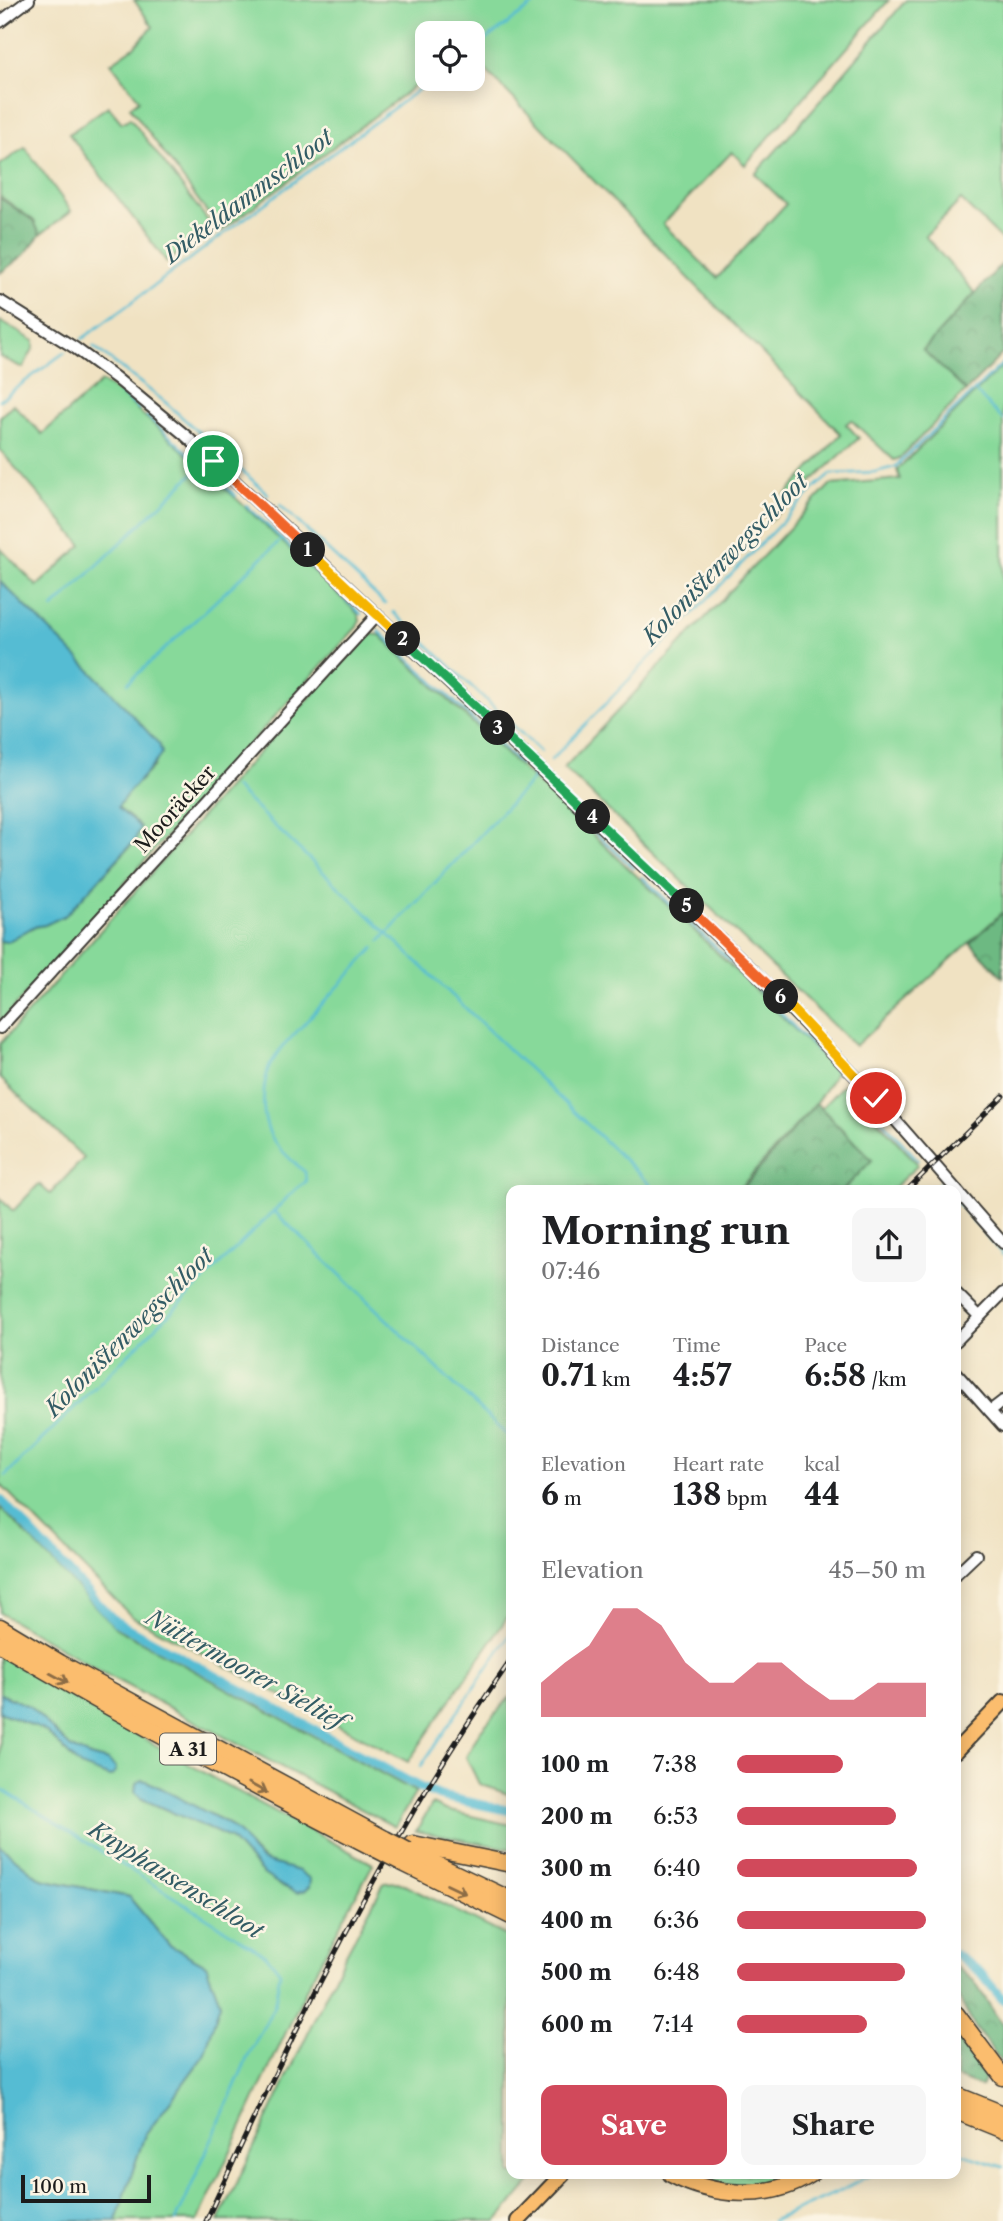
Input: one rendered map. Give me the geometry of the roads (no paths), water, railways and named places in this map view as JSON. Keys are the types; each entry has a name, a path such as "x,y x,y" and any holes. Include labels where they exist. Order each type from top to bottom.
{"highway":[{"name":"A 31","path":"0,1627 71,1669 397,1848 506,1913"},
{"name":"A 31","path":"0,1644 285,1802 397,1848 506,1898"},
{"path":"397,1848 506,1863"},
{"path":"961,2021 1003,2077"},
{"path":"961,2097 1003,2114"},
{"path":"961,2113 1003,2130"},
{"path":"961,2119 977,2120"},
{"path":"683,2179 704,2188 731,2193 761,2192 795,2179"}],"main road":[{"path":"961,1746 1003,1702"},
{"path":"518,2221 558,2179"}],"street":[{"path":"0,22 29,0"},
{"path":"0,301 75,348 156,410 222,469 678,897 794,1011 953,1185"},
{"name":"Mooräcker","path":"0,1028 377,615"},
{"path":"961,1194 1003,1242"},
{"path":"961,1336 1003,1293"},
{"path":"961,1298 979,1316"},
{"path":"961,1379 1003,1426"},
{"path":"990,1411 1003,1401"},
{"path":"961,1569 976,1555"}],"water":[{"path":"0,581 103,683 159,744 162,753 118,807 140,828 135,840 66,915 45,925 33,927 7,942 0,941"},
{"path":"0,1694 29,1706 71,1748 108,1761 116,1768 115,1774 110,1777 80,1766 46,1731 0,1712"},
{"path":"141,1780 227,1823 242,1836 261,1860 299,1871 310,1879 309,1887 297,1893 280,1885 262,1873 230,1838 140,1798 135,1792 136,1784"},
{"path":"0,1846 41,1879 129,1897 169,1945 206,1965 220,2003 204,2055 144,2137 116,2221 0,2221"}],"waterway":[{"name":"Diekeldammschloot","path":"485,40 540,0"},
{"name":"Diekeldammschloot","path":"82,339 417,91"},
{"path":"93,346 165,402 268,494"},
{"name":"Diekeldammschloot","path":"0,400 65,352"},
{"name":"Kolonistenwegschloot","path":"551,760 815,488 831,474 875,472 895,467 1003,363"},
{"path":"976,392 1003,420"},
{"path":"120,393 139,409"},
{"path":"147,416 236,496"},
{"path":"53,608 202,465"},
{"path":"246,505 361,614"},
{"path":"280,505 385,604"},
{"path":"128,683 282,539"},
{"path":"393,612 541,752"},
{"path":"379,631 521,764"},
{"name":"Kolonistenwegschloot","path":"530,773 535,777"},
{"name":"Kolonistenwegschloot","path":"380,941 536,776"},
{"path":"234,787 651,1185"},
{"path":"546,787 634,868"},
{"path":"642,877 740,970 839,1074"},
{"name":"Kolonistenwegschloot","path":"5,1476 306,1182 305,1172 274,1141 265,1121 268,1070 279,1051 374,948"},
{"path":"847,1082 918,1160"},
{"path":"961,1207 1003,1255"},
{"name":"Kolonistenwegschloot","path":"274,1211 506,1434"},
{"name":"Nüttermoorer Sieltief","path":"0,1499 115,1621 419,1787 440,1796 506,1810"},
{"name":"Kolonistenwegschloot","path":"421,1766 506,1640"},
{"name":"Knyphausenschloot","path":"0,1788 266,1955 280,1973 274,2007 249,2054 176,2221"},
{"name":"Nüttermoorer Sieltief","path":"961,1958 980,1972 1003,2000"},
{"name":"Knyphausenschloot","path":"961,2154 1003,2167"},
{"name":"Knyphausenschloot","path":"772,2221 863,2179"}],"railway":[{"path":"912,1185 1003,1096"},
{"path":"206,2221 345,1933 424,1794 506,1667"}]}
